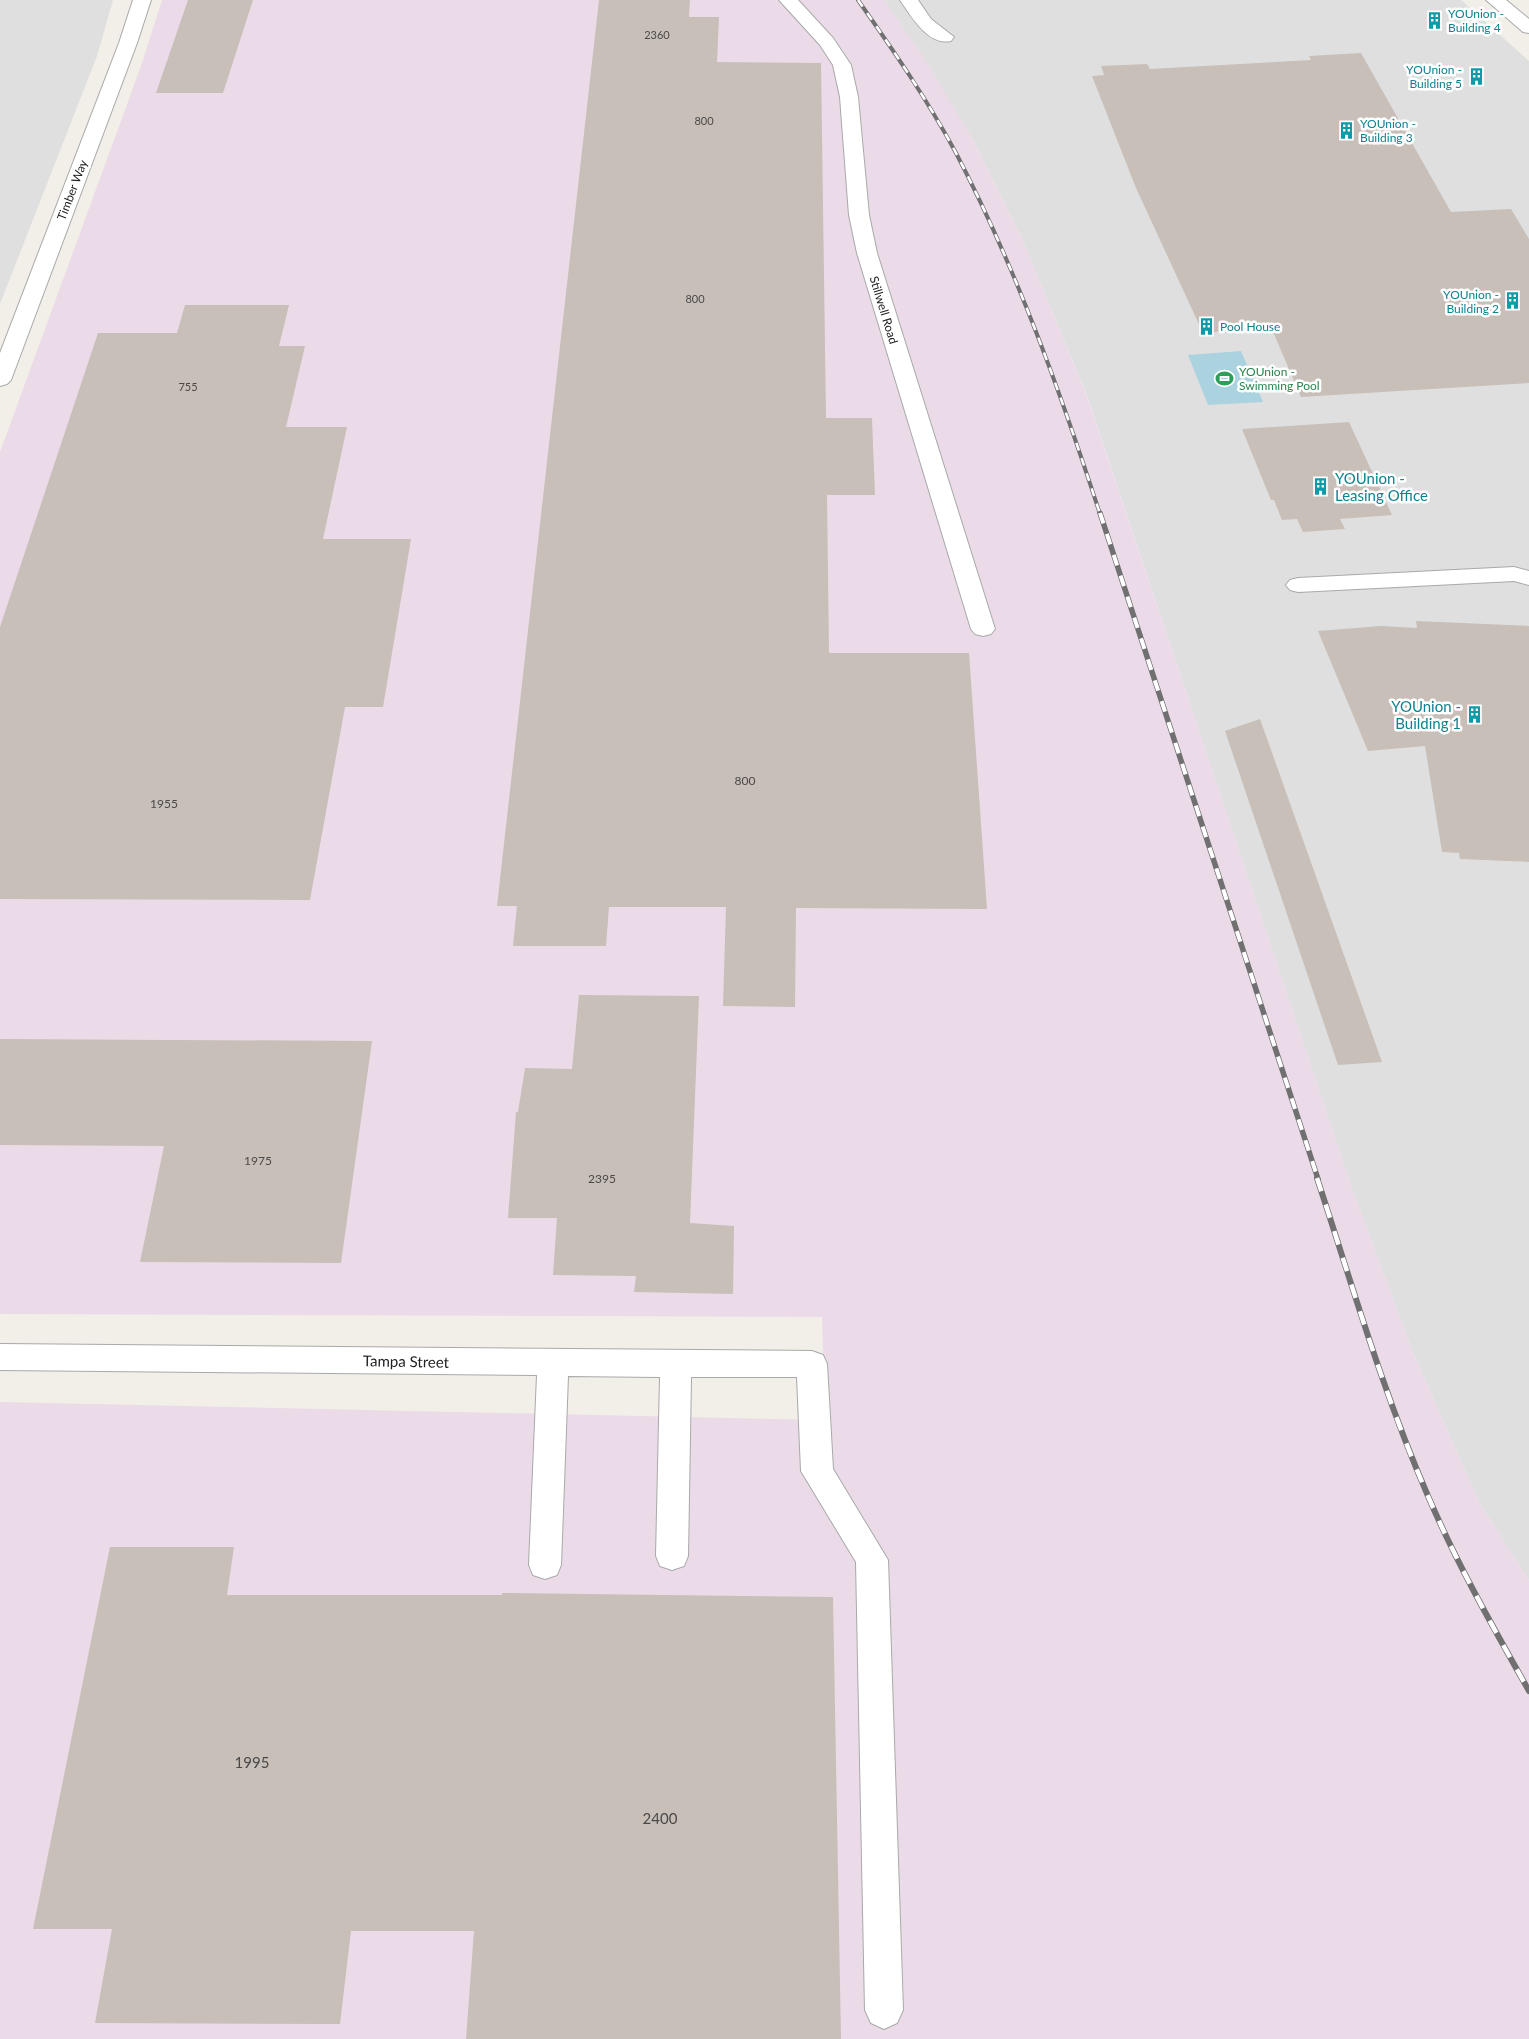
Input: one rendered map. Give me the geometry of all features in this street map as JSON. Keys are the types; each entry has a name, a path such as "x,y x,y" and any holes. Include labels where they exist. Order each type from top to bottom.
{"street":[{"name":"Timber Way","path":"0,380 128,43 142,0"},
{"name":"Stillwell Road","path":"788,0 826,42 842,65 849,97 859,214 867,253 983,629"},
{"path":"909,0 925,23 945,37"},
{"path":"1495,0 1529,28"},
{"path":"1298,584 1514,574 1529,578"},
{"name":"Tampa Street","path":"0,1357 812,1364 817,1471 872,1560 884,2010"},
{"path":"545,1565 553,1363"},
{"path":"672,1556 676,1364"}],"shaded area":[{"path":"0,0 113,0 97,56 0,304"},
{"path":"162,0 884,0 927,62 973,140 1022,239 1088,399 1350,1183 1413,1353 1479,1502 1529,1581 1529,2039 0,2039 0,1402 825,1420 822,1317 0,1314 0,452 141,66"},
{"path":"884,0 1461,0 1529,61 1529,1581 1479,1502 1413,1353 1350,1183 1088,398 1022,239 973,140"}],"water":[{"name":"YOUnion - Swimming Pool","path":"1241,351 1263,402 1208,405 1188,355"}],"building":[{"path":"188,0 253,0 223,93 156,93"},
{"path":"599,0 690,0 689,17 719,17 717,62 821,63 826,418 872,418 875,495 827,495 829,653 969,653 987,909 796,908 795,1007 723,1006 726,907 609,907 606,946 513,946 517,906 497,906"},
{"path":"1361,53 1451,212 1511,209 1529,239 1529,383 1301,397 1271,327 1203,333 1136,188 1092,76 1104,75 1101,66 1147,64 1150,69 1311,60 1309,56"},
{"path":"185,305 289,305 279,346 305,346 286,427 347,427 323,539 411,539 383,707 345,707 310,900 0,899 0,627 98,333 177,333"},
{"name":"YOUnion - Leasing Office","path":"1349,422 1392,515 1340,519 1345,529 1303,532 1297,519 1282,520 1274,500 1271,500 1242,429"},
{"name":"YOUnion - Building 1","path":"1416,621 1529,626 1529,862 1460,859 1459,853 1442,852 1425,746 1368,751 1318,631 1381,626 1417,628"},
{"path":"1260,719 1382,1062 1338,1065 1225,731"},
{"path":"579,995 699,996 690,1223 734,1226 733,1294 634,1292 636,1276 553,1275 557,1218 508,1218 516,1112 518,1112 525,1068 572,1069"},
{"path":"0,1039 372,1041 341,1263 140,1262 164,1146 0,1145"},
{"path":"110,1547 234,1547 227,1595 502,1595 502,1593 833,1597 841,2039 466,2039 474,1931 351,1931 340,2024 95,2023 112,1929 33,1929"}],"railway":[{"path":"858,0 897,56 933,113 978,196 1036,330 1100,514"},
{"path":"1100,513 1318,1179"},
{"path":"1317,1178 1369,1338 1412,1457 1463,1571 1529,1691"}],"place":[{"name":"YOUnion - Building 4","path":"1434,20"},
{"name":"YOUnion - Building 5","path":"1476,76"},
{"name":"YOUnion - Building 3","path":"1346,130"},
{"name":"YOUnion - Building 2","path":"1513,301"},
{"name":"Pool House","path":"1206,326"},
{"name":"YOUnion - Swimming Pool","path":"1225,378"},
{"name":"YOUnion - Leasing Office","path":"1321,487"},
{"name":"YOUnion - Building 1","path":"1475,715"}]}
